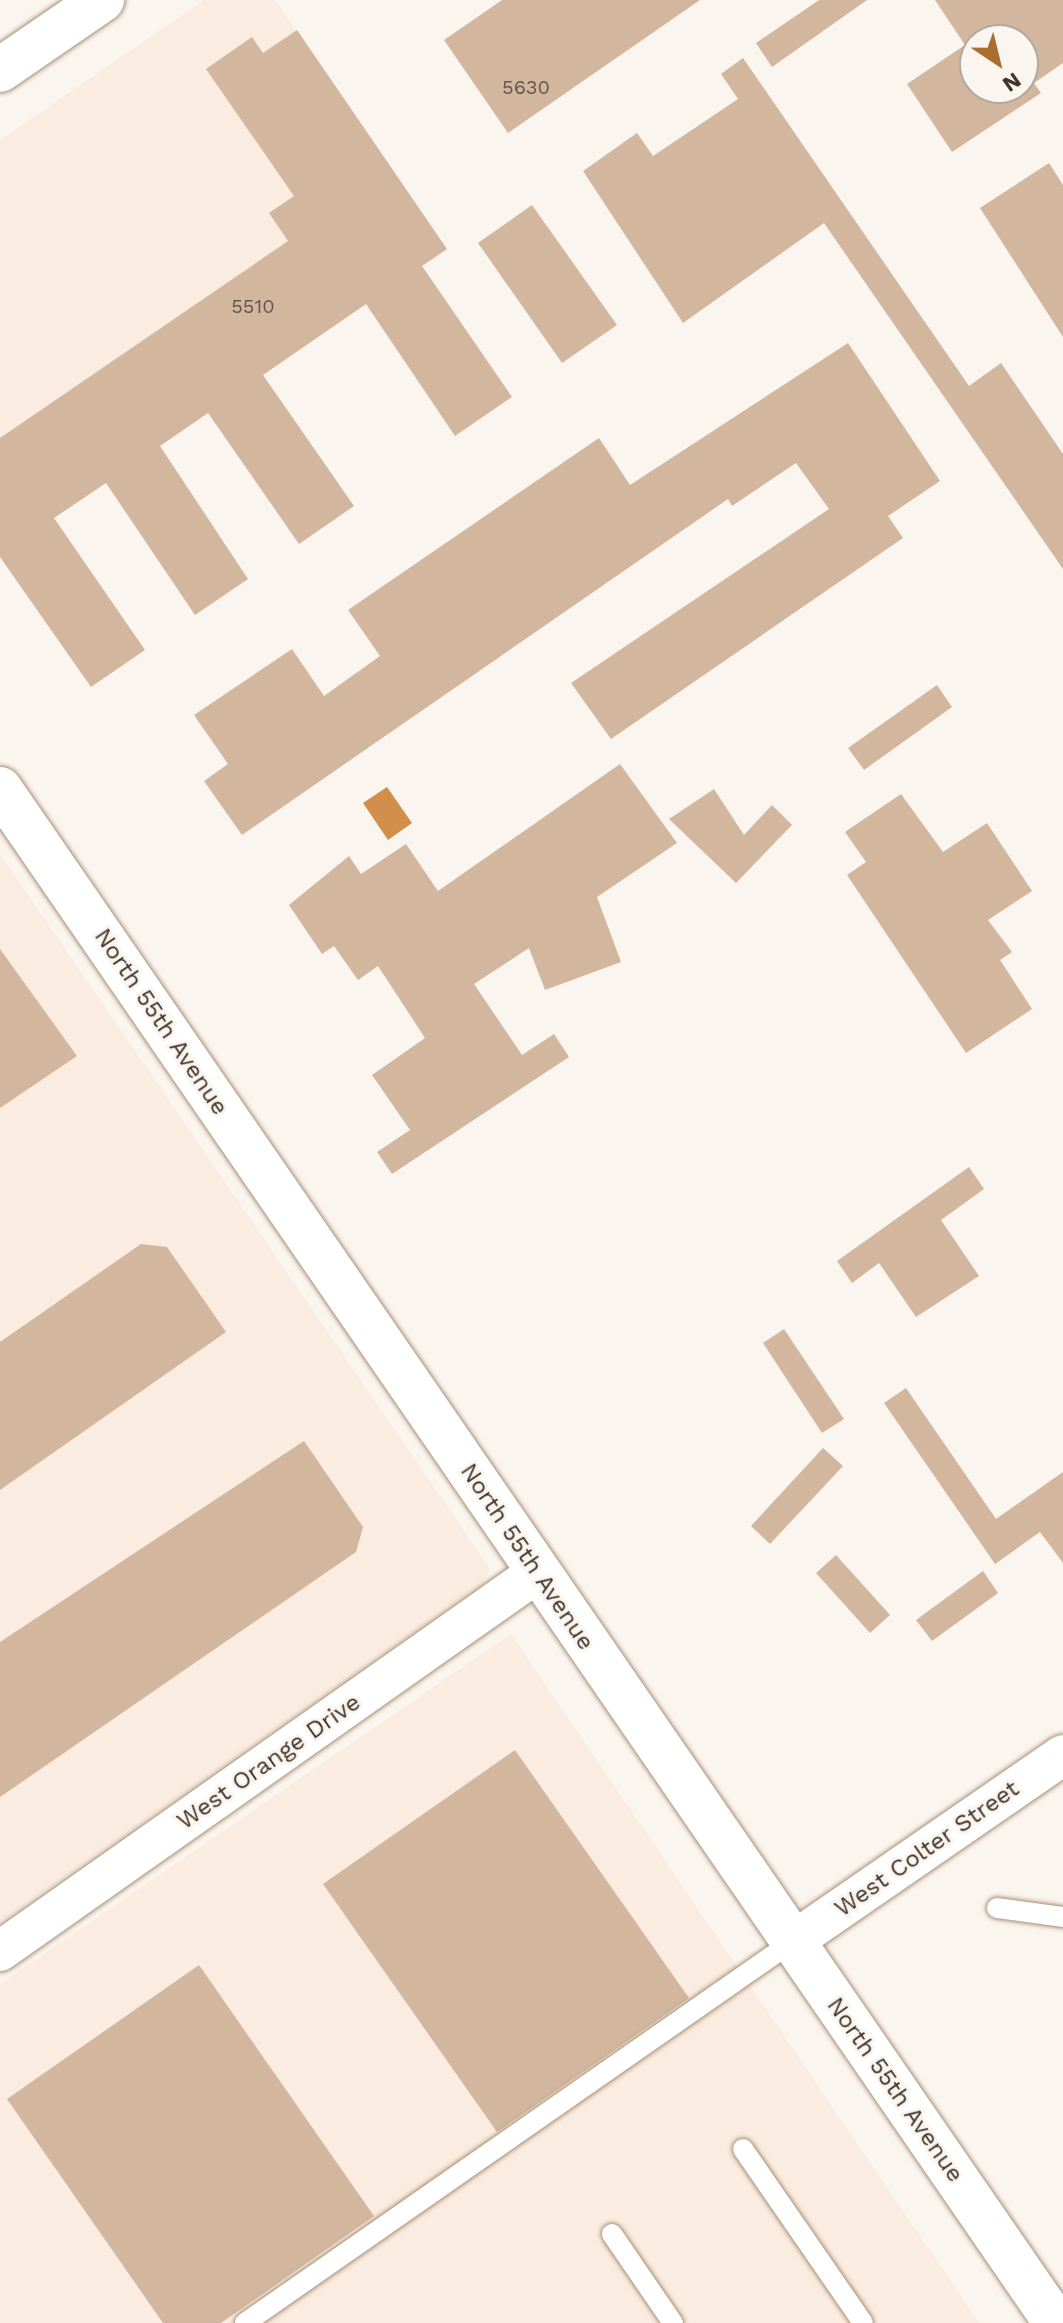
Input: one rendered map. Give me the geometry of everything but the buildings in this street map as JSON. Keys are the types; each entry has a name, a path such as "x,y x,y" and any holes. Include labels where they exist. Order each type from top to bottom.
{"street":[{"path":"0,70 102,0"},
{"name":"North 55th Avenue","path":"0,789 1056,2323"},
{"name":"West Orange Drive","path":"0,1951 538,1572"},
{"name":"West Colter Street","path":"792,1942 1063,1755"}],"lane":[{"path":"997,1908 1063,1917"},
{"path":"245,2323 792,1942"},
{"path":"743,2149 863,2323"},
{"path":"612,2234 673,2323"}],"shaded area":[{"path":"204,0 275,0 447,249 0,555 0,140"},
{"path":"387,787 412,823 388,840 363,803"},
{"path":"0,854 490,1569 483,1584 0,1922"},
{"path":"511,1634 979,2323 0,2323 0,1984"}]}
